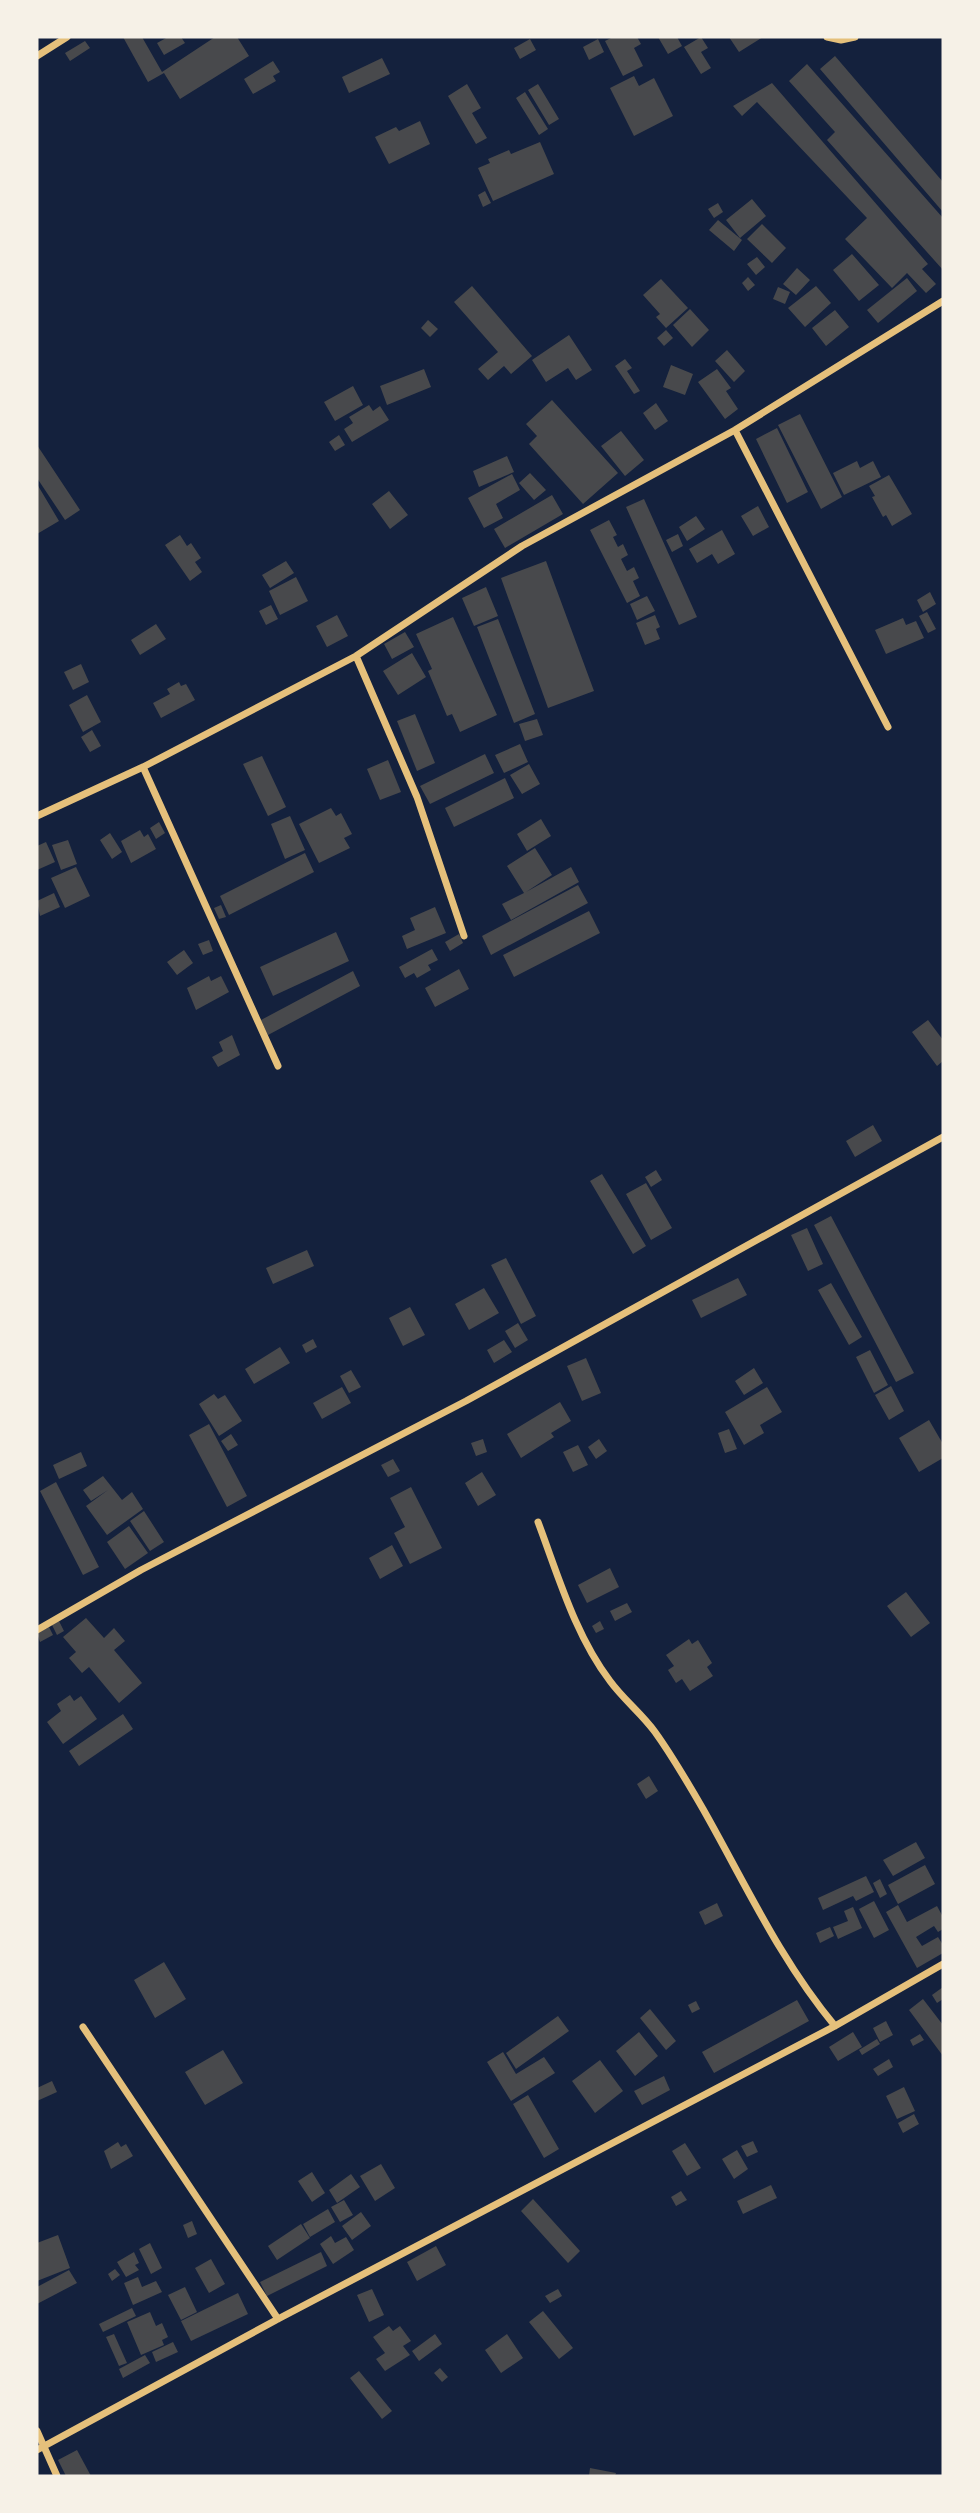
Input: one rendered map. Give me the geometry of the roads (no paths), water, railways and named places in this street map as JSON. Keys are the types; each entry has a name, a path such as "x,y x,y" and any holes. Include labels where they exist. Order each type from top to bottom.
{"street":[{"path":"37,56 67,37"},
{"path":"827,37 841,40 855,37"},
{"path":"37,817 143,767 356,656 522,546 735,430 943,301"},
{"path":"735,430 888,727"},
{"path":"356,656 417,797 464,936"},
{"path":"143,767 278,1066"},
{"path":"37,1630 141,1570 466,1401 943,1137"},
{"path":"538,1522 572,1612 597,1659 610,1681 655,1731 749,1890 775,1942 835,2026"},
{"path":"40,2448 278,2319 835,2026 943,1964"},
{"path":"83,2027 278,2319"},
{"path":"37,2431 40,2448 57,2476"}]}
